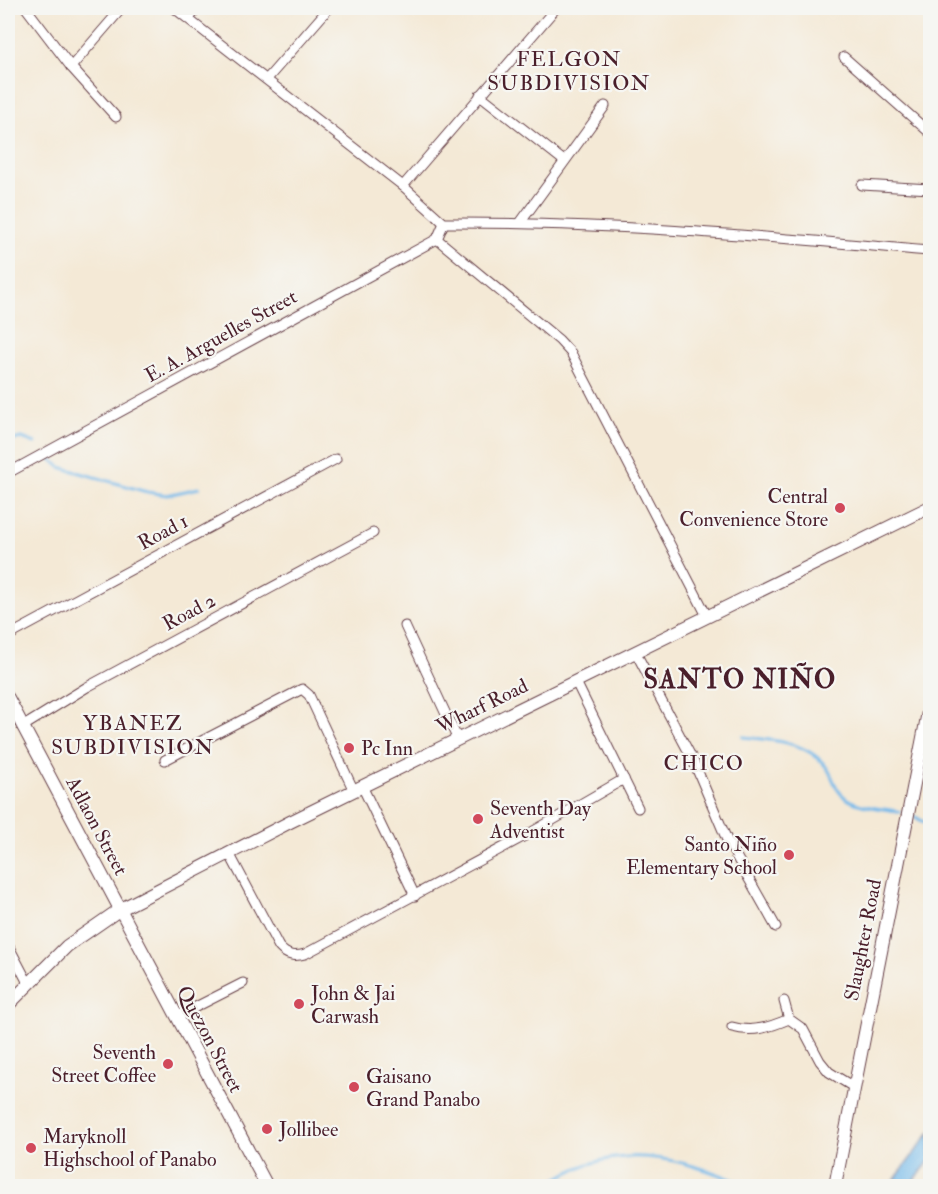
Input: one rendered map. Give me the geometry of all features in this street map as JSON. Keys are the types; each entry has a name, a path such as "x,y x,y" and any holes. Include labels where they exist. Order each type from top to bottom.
{"main road":[{"name":"Wharf Road","path":"8,1005 67,946 119,910 358,789 930,507"},
{"name":"Adlaon Street","path":"8,698 119,910"},
{"name":"Slaughter Road","path":"835,1186 930,702"},
{"name":"Quezon Street","path":"119,910 267,1186"}],"street":[{"path":"26,8 71,67 116,117"},
{"path":"71,67 122,8"},
{"path":"174,8 403,186 444,223 520,223 767,237 930,251"},
{"path":"189,18 198,8"},
{"path":"267,79 329,8"},
{"path":"403,186 556,8"},
{"path":"844,57 930,133"},
{"path":"480,95 564,161"},
{"path":"520,223 605,106"},
{"path":"862,185 930,189"},
{"path":"444,223 437,239 553,335 571,353 707,616"},
{"name":"E. A. Arguelles Street","path":"8,474 437,239"},
{"name":"Road 1","path":"8,636 336,459"},
{"name":"Road 2","path":"22,727 78,692 374,533"},
{"path":"405,626 458,740"},
{"path":"636,653 693,760 726,840 776,927"},
{"path":"576,682 639,808"},
{"path":"165,760 302,689 309,695 416,896"},
{"path":"229,854 279,947 286,954 295,957 305,954 416,896 624,779"},
{"path":"8,945 28,983"},
{"path":"176,1017 243,983"},
{"path":"784,1001 789,1018 803,1029 830,1072 855,1088"},
{"path":"732,1027 745,1031 771,1026 789,1018"}],"water":[{"path":"930,1132 930,1160 910,1186 890,1186"}],"waterway":[{"path":"8,441 22,438 35,443"},
{"path":"51,459 60,467 147,492 167,495 199,488"},
{"path":"743,737 777,741 800,747 819,759 827,768 839,792 846,798 865,806 900,812"},
{"path":"914,816 930,826"},
{"path":"546,1186 571,1171 596,1162 621,1157 646,1157 671,1161 697,1167 748,1186"}],"place":[{"name":"Central Convenience Store","path":"840,508"},
{"name":"Pc Inn","path":"349,748"},
{"name":"Seventh Day Adventist","path":"478,819"},
{"name":"Santo Niño Elementary School","path":"789,855"},
{"name":"John & Jai Carwash","path":"299,1004"},
{"name":"Seventh Street Coffee","path":"168,1064"},
{"name":"Gaisano Grand Panabo","path":"354,1087"},
{"name":"Jollibee","path":"267,1129"},
{"name":"Maryknoll Highschool of Panabo","path":"31,1148"}],"district":[{"name":"FELGON SUBDIVISION","path":"569,71"},
{"name":"SANTO NIÑO","path":"740,680"},
{"name":"YBANEZ SUBDIVISION","path":"133,735"},
{"name":"CHICO","path":"704,763"}]}
